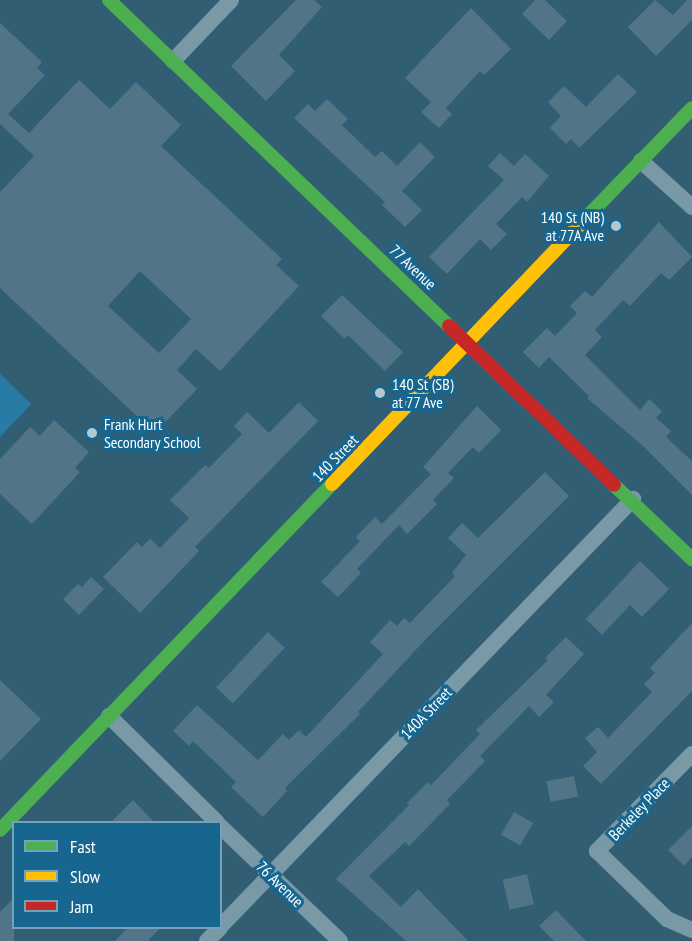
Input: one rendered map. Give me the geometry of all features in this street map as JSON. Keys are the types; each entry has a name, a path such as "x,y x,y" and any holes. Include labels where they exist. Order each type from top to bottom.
{"main road":[{"name":"77 Avenue","path":"109,0 633,499 692,559"},
{"name":"140 Street","path":"0,830 692,108"}],"street":[{"path":"173,61 231,0"},
{"path":"641,161 692,207"},
{"name":"140A Street","path":"222,925 633,499"},
{"path":"109,716 216,821"},
{"name":"Berkeley Place","path":"692,754 597,851 667,919 692,930"},
{"name":"76 Avenue","path":"222,828 340,941"},
{"name":"140A Street","path":"207,941 218,929"}],"shaded area":[{"path":"0,374 31,404 0,437"}],"building":[{"path":"296,0 314,0 322,7 279,55 295,71 266,101 231,66"},
{"path":"535,0 545,0 567,21 549,40 522,14"},
{"path":"655,0 673,15 687,0 692,0 692,20 656,56 628,27"},
{"path":"471,8 511,49 484,75 480,71 446,108 452,114 439,128 421,112 431,102 405,78"},
{"path":"0,23 42,62 37,68 45,75 8,114 29,133 79,80 110,109 136,82 181,125 161,146 282,259 276,265 299,286 220,371 196,349 177,370 197,389 155,433 0,288 0,192 34,156 0,124","holes":["140,271 191,319 159,353 108,306"]},
{"path":"618,74 637,92 579,148 571,139 566,144 550,128 561,116 548,102 564,86 586,107"},
{"path":"327,99 348,119 342,125 375,157 382,151 397,166 420,142 435,157 402,191 422,210 405,227 382,205 385,202 294,118 308,104 315,111"},
{"path":"500,153 514,166 525,154 549,176 527,202 522,197 496,224 507,234 491,250 480,239 447,274 429,257 504,180 488,166"},
{"path":"659,222 692,257 669,280 661,273 630,306 623,300 595,330 602,337 585,355 640,410 649,399 662,411 656,418 671,431 666,437 692,461 692,495 642,445 587,398 589,396 549,357 539,368 523,352 547,328 555,336 577,313 570,306 585,291 592,297"},
{"path":"342,295 403,352 385,371 348,335 345,339 321,316"},
{"path":"299,402 318,421 195,547 199,551 140,613 103,577 137,542 142,547 150,539 160,548 189,518 170,500 205,465 209,468 242,434 234,426 247,412 269,433"},
{"path":"477,406 501,430 479,453 473,447 448,473 454,478 433,500 437,504 407,534 399,525 357,569 361,573 338,597 321,582 360,541 356,537 375,517 382,524 431,474 423,467"},
{"path":"54,420 89,452 75,468 80,472 32,524 0,494 0,459 30,427 40,436"},
{"path":"545,472 569,496 426,639 358,712 360,714 285,788 287,791 263,817 231,787 236,782 193,741 189,746 173,731 197,705 258,760 283,734 289,740 299,730 306,737 383,654 370,642 390,620 397,626 404,618 410,623 455,576 452,573 466,555 448,538 462,523 478,538"},
{"path":"640,561 669,589 642,617 630,605 602,635 586,619"},
{"path":"91,577 104,589 79,615 63,599 78,584 82,587"},
{"path":"692,623 692,691 601,784 583,766 597,752 585,738 598,727 608,738 652,692 644,684 655,673 650,668"},
{"path":"268,632 285,648 233,703 216,688"},
{"path":"566,637 584,654 546,695 554,702 539,717 529,706 480,756 485,761 447,800 450,804 409,846 405,842 369,876 401,907 418,889 468,941 406,941 336,879 409,805 407,803 428,782 431,785 480,734 476,730 548,660 545,658"},
{"path":"0,680 41,719 0,761"},
{"path":"574,776 578,797 551,802 547,781"},
{"path":"133,800 153,821 112,821"},
{"path":"514,812 533,823 520,846 501,835"},
{"path":"692,826 692,857 684,866 668,850"},
{"path":"527,874 534,904 510,910 503,880"},
{"path":"12,900 14,941 0,941 0,912"},
{"path":"556,910 586,941 554,941 539,926"},
{"path":"126,929 159,929 148,941 115,941"}],"traffic: fast":[{"path":"109,0 449,326"},
{"path":"582,222 692,108"},
{"path":"0,830 332,484"},
{"path":"614,485 692,559"}],"traffic: slow":[{"path":"332,484 582,222"}],"traffic: jam":[{"path":"449,326 614,485"}],"place":[{"name":"140 St (NB) at 77A Ave","path":"616,226"},
{"name":"140 St (SB) at 77 Ave","path":"380,393"},
{"name":"Frank Hurt Secondary School","path":"92,433"}]}
